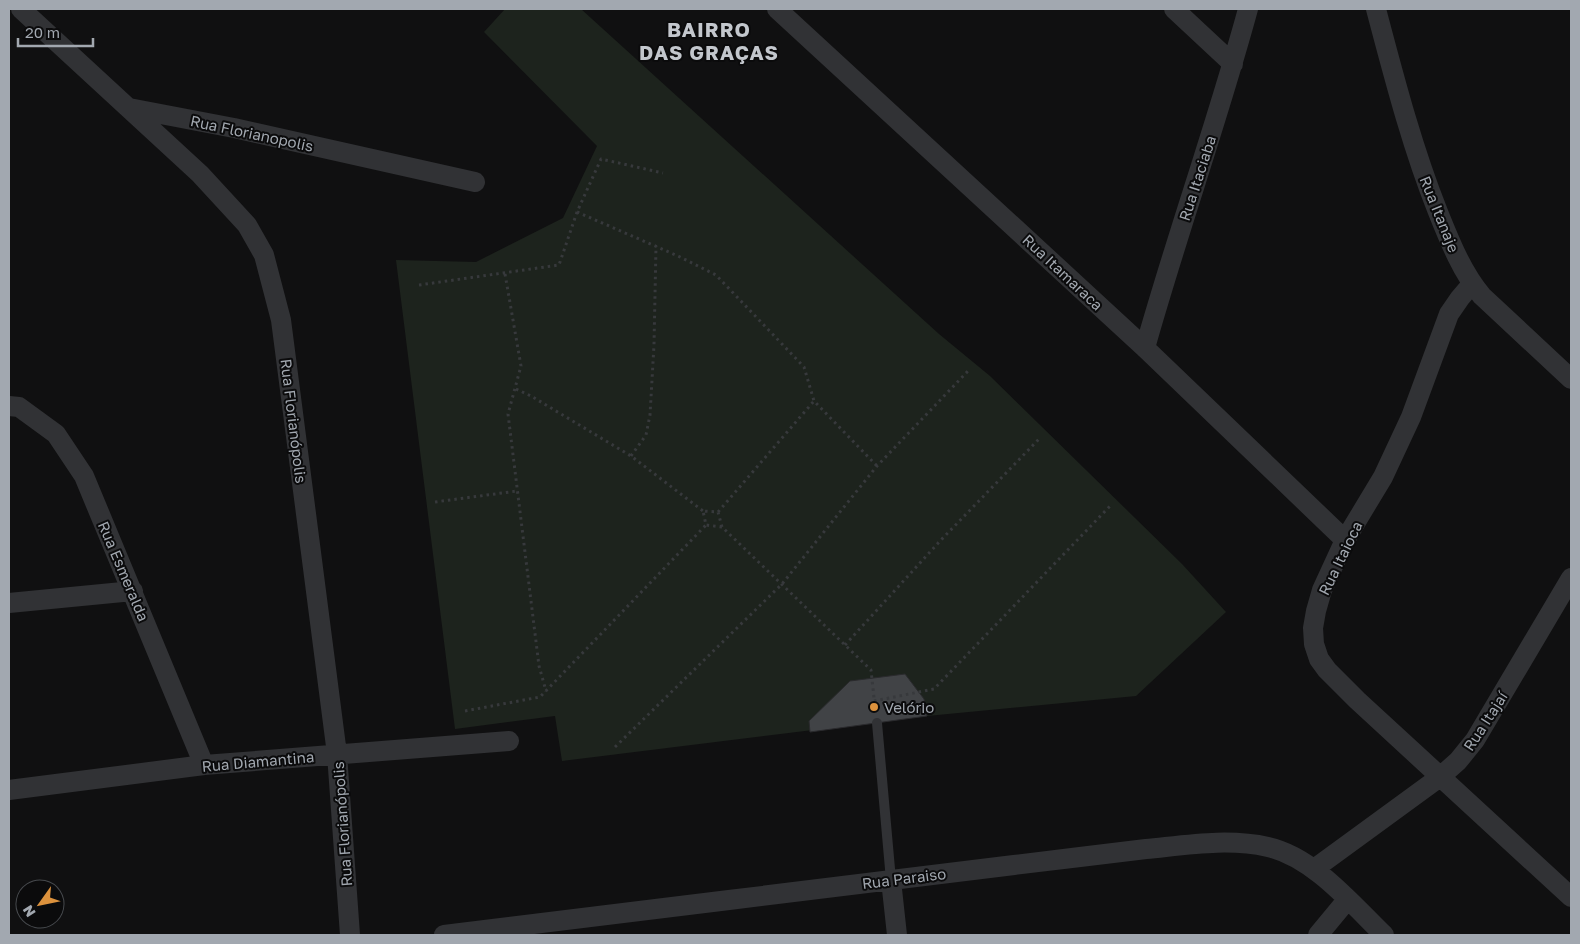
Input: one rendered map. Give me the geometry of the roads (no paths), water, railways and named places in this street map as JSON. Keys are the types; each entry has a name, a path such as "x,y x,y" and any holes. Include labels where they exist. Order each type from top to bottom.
{"street":[{"name":"Rua Florianópolis","path":"21,9 200,174 247,225 264,255 281,320 337,754 350,935"},
{"name":"Rua Itamaraca","path":"777,9 1145,348 1345,540"},
{"path":"1174,9 1233,64"},
{"name":"Rua Itaciaba","path":"1145,348 1233,64 1248,9"},
{"name":"Rua Itanaje","path":"1376,9 1429,189 1460,262 1472,284 1500,314 1571,379"},
{"name":"Rua Florianopolis","path":"129,108 234,128 374,161 475,182"},
{"name":"Rua Itaioca","path":"1472,284 1449,314 1411,417 1383,477 1345,540 1322,590 1313,628 1314,644 1319,659 1327,670 1357,700 1571,897"},
{"name":"Rua Esmeralda","path":"9,406 19,407 56,434 84,476 204,765"},
{"name":"Rua Itajaí","path":"1314,869 1440,777 1458,761 1476,740 1571,578"},
{"path":"9,603 133,591"},
{"name":"Rua Diamantina","path":"9,790 204,765 509,741"},
{"name":"Rua Paraiso","path":"444,935 1201,843 1250,844 1270,847 1289,853 1314,869 1384,935"},
{"path":"891,880 897,935"},
{"path":"1318,935 1347,900"}],"lane":[{"path":"877,722 891,880"}],"place":[{"name":"Velório","path":"874,707"}],"district":[{"name":"BAIRRO DAS GRAÇAS","path":"709,40"}]}
